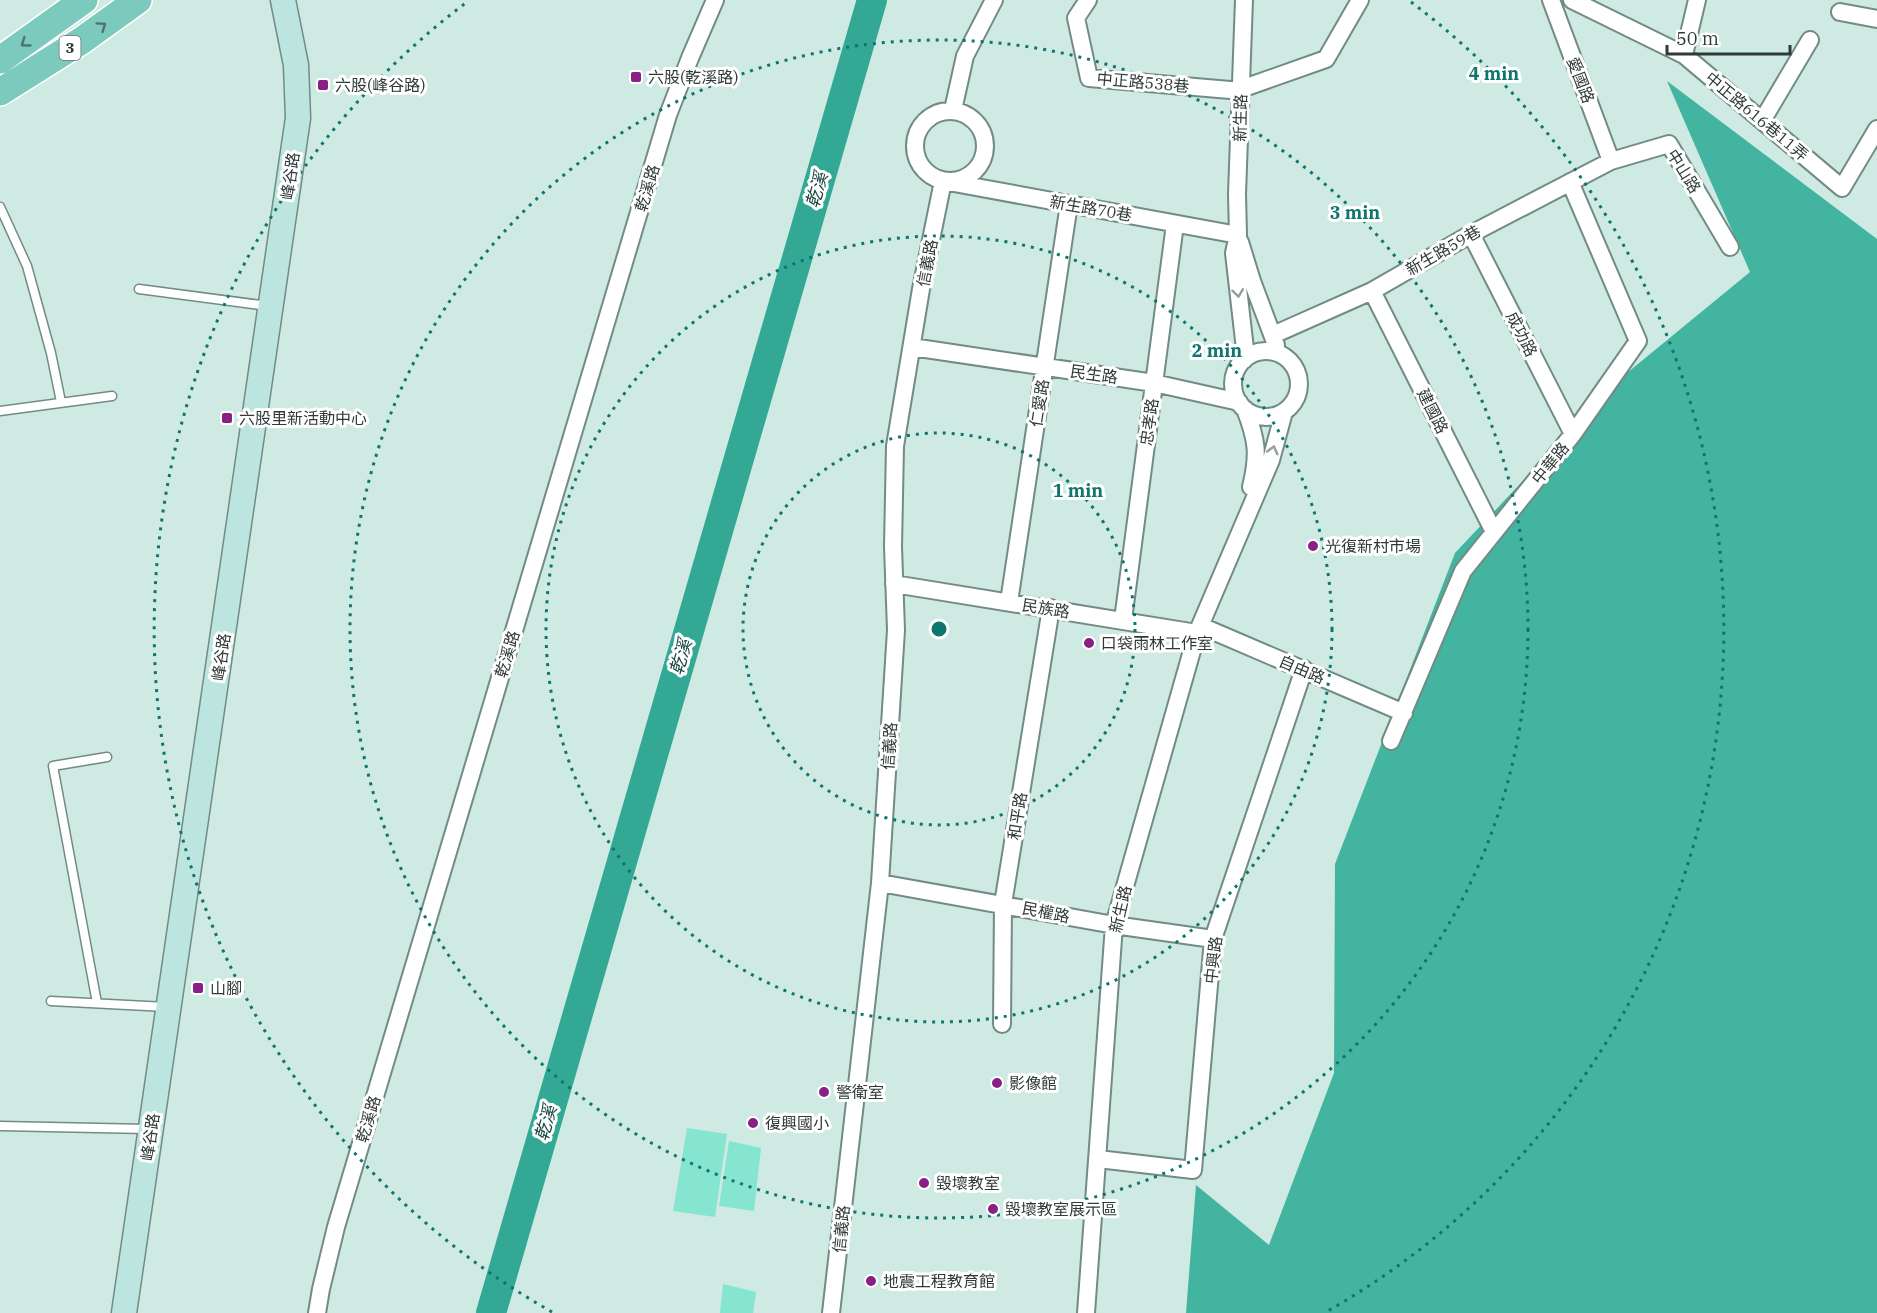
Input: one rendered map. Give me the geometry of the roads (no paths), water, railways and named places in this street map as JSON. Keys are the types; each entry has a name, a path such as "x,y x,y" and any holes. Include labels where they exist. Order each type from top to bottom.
{"main road":[{"name":"3","path":"0,60 84,0"},
{"name":"3","path":"0,93 81,41 138,0"}],"street":[{"name":"峰谷路","path":"124,1313 298,118 296,64 283,0"},
{"name":"乾溪路","path":"318,1313 321,1289 336,1227 668,115 716,0"},
{"path":"953,110 965,56 994,0"},
{"name":"中正路538巷","path":"1088,0 1076,18 1089,78 1241,90"},
{"name":"新生路","path":"1243,523 1255,471 1256,454 1256,443 1234,384 1235,375 1244,360 1245,349 1234,253 1238,235 1237,194 1244,0"},
{"name":"愛國路","path":"1551,0 1611,161"},
{"name":"中正路616巷11弄","path":"1572,0 1684,55 1842,188 1877,129"},
{"path":"1684,55 1697,0"},
{"path":"1241,90 1326,59 1360,1"},
{"path":"1840,12 1877,19"},
{"path":"1762,121 1810,40"},
{"path":"953,110 964,113 974,120 981,129 985,141 985,152 981,163 965,178 954,181 932,176 917,158 915,147 922,124 930,116 941,111 953,110"},
{"name":"中山路","path":"1611,161 1669,144 1730,247"},
{"name":"新生路59巷","path":"1273,335 1372,291 1471,234 1611,161"},
{"name":"新生路70巷","path":"943,180 1238,235"},
{"name":"信義路","path":"831,1313 880,883 896,630 893,547 895,446 943,180"},
{"name":"中華路","path":"1391,741 1464,571 1573,434 1638,341 1570,182"},
{"name":"仁愛路","path":"1009,602 1069,204"},
{"name":"忠孝路","path":"1123,620 1175,224"},
{"name":"成功路","path":"1471,234 1573,434"},
{"name":"新生路","path":"1086,1313 1113,925 1199,630 1271,460 1284,412 1292,405 1299,386 1294,366 1278,353 1238,235"},
{"name":"建國路","path":"1372,291 1494,532"},
{"name":"民生路","path":"912,347 1154,383 1242,406"},
{"path":"1244,360 1268,350 1278,353"},
{"path":"1242,406 1264,417 1284,412"},
{"name":"民族路","path":"894,584 1199,630"},
{"name":"和平路","path":"1002,1024 1003,904 1051,608"},
{"name":"自由路","path":"1199,630 1304,669 1404,713"},
{"name":"中興路","path":"1098,1159 1193,1170 1213,939 1304,669"},
{"name":"民權路","path":"880,883 1113,925 1213,939"}],"lane":[{"path":"0,207 27,266 51,353 60,402"},
{"path":"139,289 271,306"},
{"path":"0,411 112,396"},
{"path":"97,1003 53,766 107,757"},
{"path":"51,1001 169,1008"},
{"path":"0,1126 151,1129"}],"waterway":[{"name":"乾溪","path":"491,1313 872,0"}],"place":[{"name":"六股(乾溪路)","path":"636,77"},
{"name":"六股(峰谷路)","path":"323,85"},
{"name":"六股里新活動中心","path":"227,418"},
{"name":"光復新村市場","path":"1313,546"},
{"name":"口袋雨林工作室","path":"1089,643"},
{"name":"山腳","path":"198,988"},
{"name":"影像館","path":"997,1083"},
{"name":"警衛室","path":"824,1092"},
{"name":"復興國小","path":"753,1123"},
{"name":"毀壞教室","path":"924,1183"},
{"name":"毀壞教室展示區","path":"993,1209"},
{"name":"地震工程教育館","path":"871,1281"}]}
